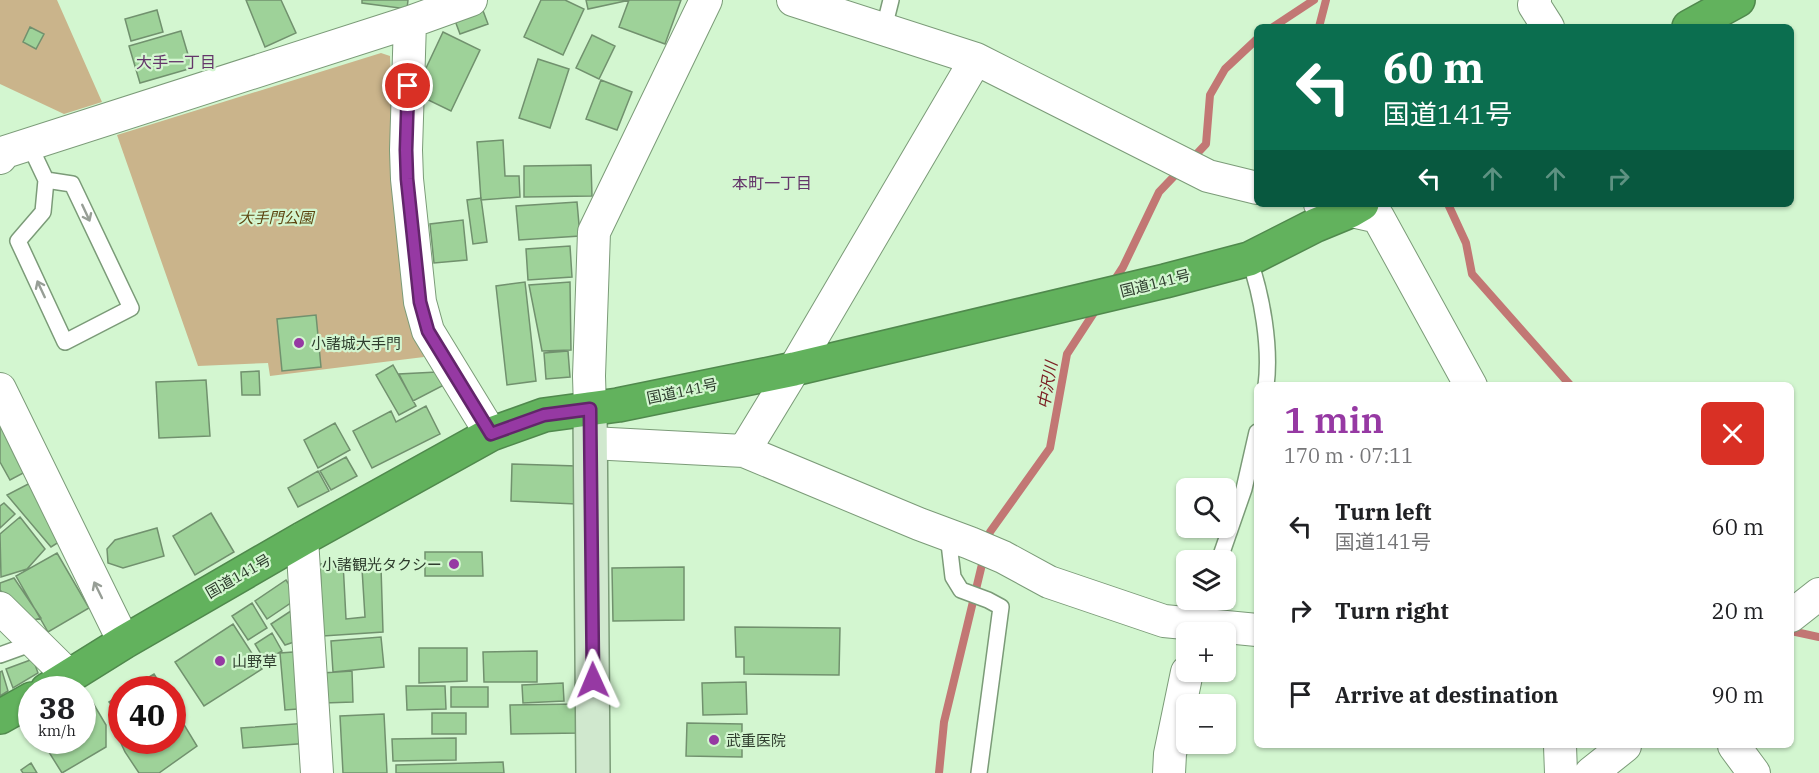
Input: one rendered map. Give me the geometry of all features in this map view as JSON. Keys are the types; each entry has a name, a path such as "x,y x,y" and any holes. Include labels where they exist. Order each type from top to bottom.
{"highway":[{"path":"1694,24 1738,0"},
{"name":"国道141号","path":"70,676 124,642 302,539 491,434 544,415 618,405 794,369 1249,259 1316,225 1343,207"},
{"path":"0,717 18,707"}],"street":[{"path":"9,152 416,14 471,0"},
{"path":"593,773 589,376 594,232 706,0"},
{"path":"793,0 888,14 1208,176 1254,187"},
{"path":"1535,0 1534,5 1546,24"},
{"path":"416,14 406,150 420,302 428,331 491,434"},
{"path":"744,451 976,59"},
{"path":"1347,207 1378,217 1469,382"},
{"path":"3,401 124,642"},
{"path":"591,443 744,451 1003,557 1049,582 1164,621 1199,619 1254,629"},
{"path":"302,539 316,773"},
{"path":"1794,614 1819,594"},
{"path":"0,608 36,642 55,676"},
{"path":"1170,773 1170,754 1185,682"},
{"path":"1560,748 1561,773"},
{"path":"1591,773 1622,748"},
{"path":"1735,748 1754,773"}],"lane":[{"path":"9,152 46,180 72,184 131,308 65,342 18,241 43,212 46,180"},
{"path":"1249,259 1260,294 1269,364 1267,382"},
{"path":"1223,550 1244,489 1254,445"},
{"path":"959,539 953,577 961,590 1001,607 980,773"},
{"path":"0,656 36,642"}],"green space":[{"path":"0,0 57,0 102,102 64,114 0,84"},
{"name":"大手門公園","path":"381,53 390,56 396,185 420,345 424,357 270,376 268,363 198,366 117,135"}],"building":[{"path":"246,0 281,0 296,33 265,47"},
{"path":"362,0 408,0 407,9 362,3"},
{"path":"541,0 565,0 584,9 563,55 524,37"},
{"path":"586,0 630,0 588,9"},
{"path":"629,0 681,0 665,44 619,27"},
{"path":"482,8 488,24 460,34 454,18"},
{"path":"157,10 163,32 131,41 125,19"},
{"path":"30,27 44,34 36,49 23,42"},
{"path":"181,31 192,68 140,83 129,46"},
{"path":"443,32 480,50 451,111 422,97 428,85 420,81"},
{"path":"592,35 615,46 599,79 576,68"},
{"path":"538,59 569,69 550,128 519,118"},
{"path":"601,80 632,92 617,130 586,119"},
{"path":"503,140 505,176 519,176 520,197 481,200 477,142"},
{"path":"591,165 592,196 524,197 524,166"},
{"path":"481,198 487,242 473,244 467,200"},
{"path":"577,202 580,236 519,240 516,206"},
{"path":"463,220 467,260 434,263 430,224"},
{"path":"570,246 572,277 528,280 526,249"},
{"path":"525,282 536,381 507,385 496,286"},
{"path":"570,282 571,350 542,351 529,285"},
{"name":"小諸城大手門","path":"316,315 321,367 282,371 277,319"},
{"path":"568,351 570,377 546,379 544,353"},
{"path":"393,365 416,406 399,415 376,375"},
{"path":"259,371 260,395 242,395 241,372"},
{"path":"437,372 444,385 413,401 399,374"},
{"path":"206,380 210,436 159,438 156,382"},
{"path":"426,406 440,434 372,468 353,431 391,411 396,422"},
{"path":"0,420 29,470 10,480 0,462"},
{"path":"335,423 350,450 318,468 304,440"},
{"path":"346,457 357,476 331,490 320,471"},
{"path":"512,464 577,466 576,504 511,501"},
{"path":"318,471 329,491 298,507 288,488"},
{"path":"34,481 67,537 51,547 7,495"},
{"path":"4,503 15,514 0,528 0,506"},
{"path":"211,513 234,552 195,575 173,536"},
{"path":"20,517 45,549 27,569 1,577 0,534"},
{"path":"157,528 164,556 123,568 108,563 107,549 115,540"},
{"name":"小諸観光タクシー","path":"425,552 482,552 483,576 425,576"},
{"path":"57,553 89,608 48,632 16,576"},
{"path":"343,562 346,619 365,617 362,569 381,567 383,632 323,636 320,564"},
{"path":"684,567 684,620 613,621 612,568"},
{"path":"14,578 41,618 30,621 0,590 0,583"},
{"path":"286,580 298,598 267,619 255,601"},
{"path":"252,603 267,628 248,640 232,616"},
{"path":"303,603 303,639 285,645 271,624"},
{"path":"233,624 262,669 204,706 175,662"},
{"path":"735,627 840,628 839,675 744,674 744,657 736,657"},
{"path":"272,633 282,651 265,661 255,644"},
{"path":"381,637 384,667 333,672 331,641"},
{"path":"419,648 467,648 467,681 419,683"},
{"path":"307,651 311,708 285,710 280,653"},
{"path":"537,651 537,682 484,682 483,652"},
{"path":"33,659 38,673 33,676 18,676 18,685 13,688 6,669"},
{"path":"2,671 8,691 0,696 0,672"},
{"path":"352,671 353,702 324,703 322,673"},
{"path":"746,682 747,714 703,715 702,683"},
{"path":"563,683 564,701 523,703 522,685"},
{"path":"406,686 445,686 446,709 407,710"},
{"path":"451,687 488,687 488,707 451,707"},
{"path":"579,704 580,733 511,734 510,705"},
{"path":"96,708 106,725 106,747 96,753"},
{"path":"432,713 466,713 466,734 432,734"},
{"path":"384,714 387,773 343,773 340,716"},
{"path":"308,723 310,743 243,748 241,728"},
{"name":"武重医院","path":"687,723 742,724 742,757 686,756"},
{"path":"186,728 197,746 186,754"},
{"path":"456,738 456,760 393,761 392,739"},
{"path":"50,754 94,754 62,773"},
{"path":"126,754 186,754 159,773 139,773"},
{"path":"503,762 504,773 396,773 396,765"},
{"path":"31,763 37,773 23,773 21,770"}],"waterway":[{"name":"中沢川","path":"1278,24 1314,0"},
{"path":"1320,24 1326,0"},
{"name":"中沢川","path":"1190,161 1206,144 1210,95 1225,69 1254,42"},
{"name":"中沢川","path":"1112,284 1123,267 1159,192 1180,170"},
{"path":"1449,207 1466,243 1472,274 1567,382"},
{"name":"中沢川","path":"987,544 990,532 1050,448 1067,354 1097,308"},
{"name":"中沢川","path":"939,773 944,722 984,556"},
{"path":"1794,632 1819,637"}],"place":[{"name":"小諸城大手門","path":"299,343"},
{"name":"小諸観光タクシー","path":"454,564"},
{"name":"山野草","path":"220,661"},
{"name":"武重医院","path":"714,740"}],"district":[{"name":"大手一丁目","path":"176,62"},
{"name":"本町一丁目","path":"772,183"}],"route":[{"path":"408,86 407,179 420,302 428,331 491,434 544,415 590,409 593,680"}]}
